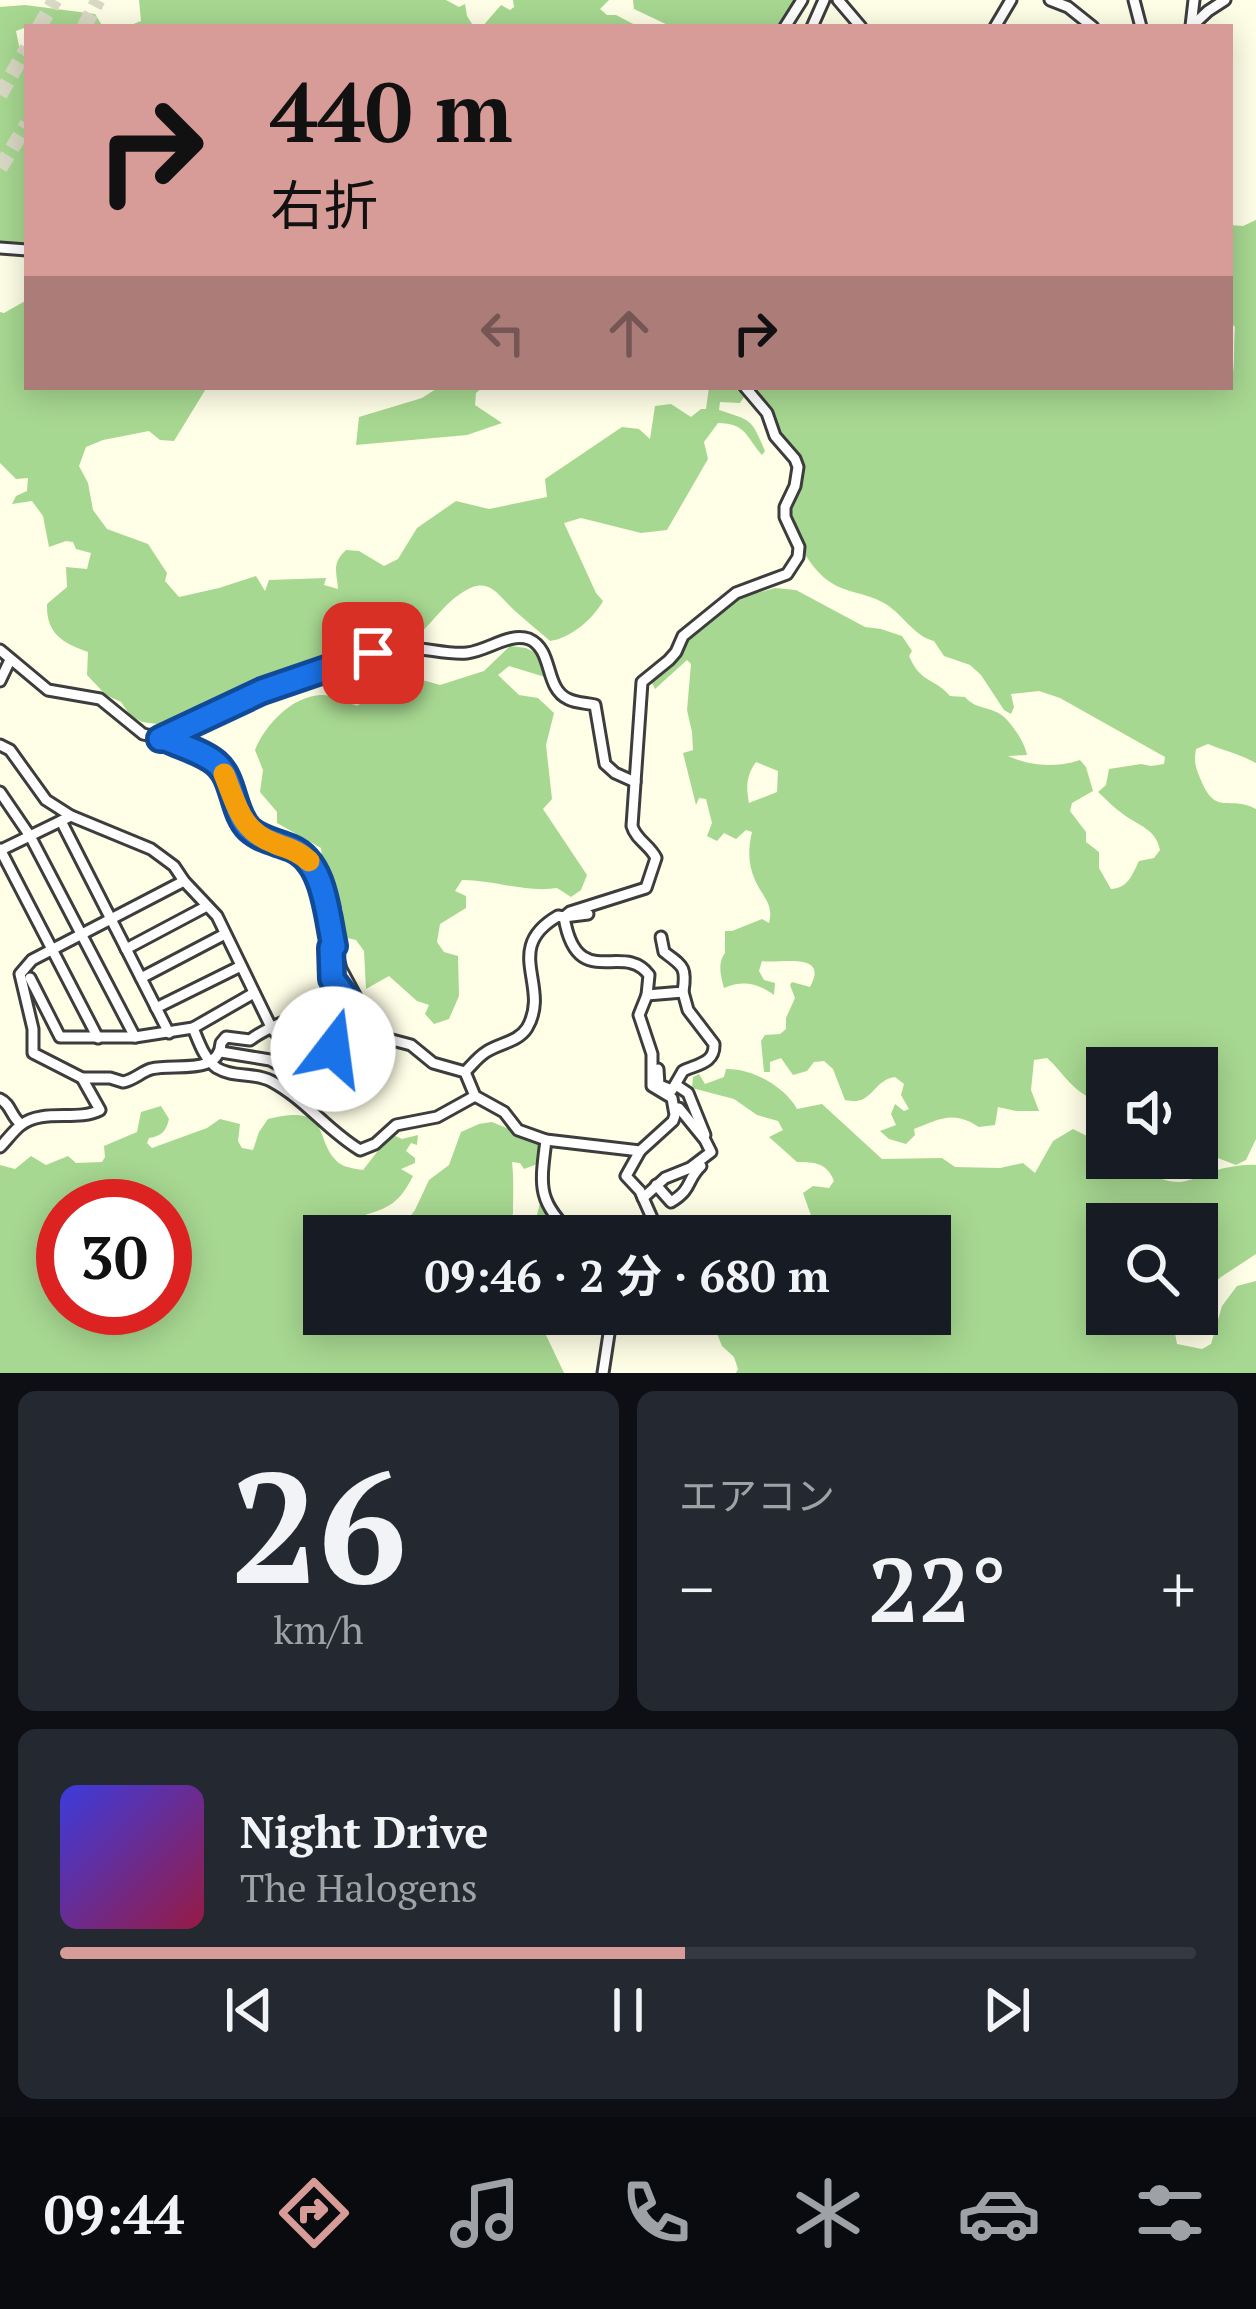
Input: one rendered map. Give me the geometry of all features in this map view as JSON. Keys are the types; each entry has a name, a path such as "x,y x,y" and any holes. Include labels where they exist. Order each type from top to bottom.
{"street":[{"path":"838,0 858,24"},
{"path":"1050,0 1090,24"},
{"path":"1194,24 1225,0"},
{"path":"564,916 646,888 656,858 632,826 642,682 669,660 683,636 727,600 787,574 798,557 800,547 785,507 798,467 775,436 767,413 748,390"},
{"path":"160,739 262,691 345,661 400,649 462,654 520,637 540,647 562,696 595,705 605,764 635,782"},
{"path":"0,650 48,690 100,699 143,734 166,739 217,764 251,831 292,848 309,861 319,881 344,978 377,1036 411,1045 433,1063 465,1072"},
{"path":"0,681 10,660"},
{"path":"3,751 66,818 151,850 174,866 217,916 272,1029 296,1055 329,1058 350,1031 350,1003 332,979"},
{"path":"0,792 30,836 135,1037"},
{"path":"66,818 0,850 98,1038"},
{"path":"66,818 170,1034"},
{"path":"184,881 32,960 20,974 33,1053 82,1078 118,1082 129,1082 153,1069 210,1063 221,1052 226,1037 250,1040 313,1010 332,979 334,946"},
{"path":"126,949 207,906"},
{"path":"465,1072 487,1051 525,1032 532,1014 532,940 552,919 588,914"},
{"path":"564,916 579,954 602,964 638,964 649,975 639,1015 652,1054 652,1086 672,1098 675,1108 673,1121 640,1151 626,1176 651,1215"},
{"path":"142,978 226,934"},
{"path":"652,1054 658,1059 659,1085 672,1090 682,1071 709,1061 715,1049 688,1010 684,971 681,963 664,952 661,937"},
{"path":"157,1008 241,966"},
{"path":"30,978 61,1036 170,1034 193,1028 254,993"},
{"path":"647,994 683,992"},
{"path":"193,1028 210,1063 227,1072 271,1081 360,1150 375,1144 396,1125 436,1117 475,1096"},
{"path":"221,1052 270,1060 299,1076"},
{"path":"465,1072 475,1096 504,1112 518,1130 546,1140 640,1151"},
{"path":"0,1147 21,1124 100,1110 82,1078"},
{"path":"656,1185 671,1202 709,1159 688,1093 676,1084"},
{"path":"0,1099 21,1124"},
{"path":"675,1108 705,1140"},
{"path":"546,1140 540,1187 554,1215"},
{"path":"643,1198 665,1178 691,1168 710,1152"},
{"path":"603,1373 609,1335"}],"green space":[{"path":"139,0 446,0 459,7 465,4 472,24 134,24 141,21"},
{"path":"513,0 609,0 600,9 633,24 485,24 501,5 514,7"},
{"path":"633,0 797,0 783,24 666,24 634,9"},
{"path":"25,5 95,14 101,24 24,24 16,31 24,56 24,249 0,245 0,7"},
{"path":"1256,220 1256,763 1208,744 1196,749 1195,760 1212,798 1256,809 1256,1139 1246,1160 1236,1165 1218,1158 1218,1047 1086,1047 1086,1096 1047,1058 1034,1060 1031,1090 1039,1111 998,1107 995,1125 979,1127 946,1118 914,1129 915,1135 906,1144 889,1139 880,1131 896,1125 891,1114 895,1104 909,1109 901,1095 904,1084 895,1077 854,1101 845,1100 833,1069 824,1061 793,1075 781,1058 770,1062 770,1072 764,1072 761,1041 765,1035 786,1029 795,998 790,985 810,987 813,968 800,962 762,961 759,971 764,980 775,983 774,995 750,984 724,988 720,966 725,931 762,919 769,923 769,906 751,868 752,832 746,830 736,839 724,833 717,841 707,836 712,823 706,799 699,798 696,805 683,753 693,750 687,710 691,664 687,660 655,689 651,681 681,652 687,638 736,599 775,588 796,590 865,627 902,636 923,676 950,696 965,697 1009,722 1027,755 1008,756 1044,765 1080,760 1086,767 1093,791 1072,803 1070,811 1086,832 1086,842 1099,852 1099,868 1111,889 1132,876 1139,861 1154,858 1160,850 1151,833 1098,792 1106,785 1109,769 1164,764 1165,757 1039,691 1011,694 1011,714 970,665 944,656 934,641 882,602 830,582 815,569 791,519 799,459 781,439 771,412 753,390 1233,390 1233,225","holes":["756,762 778,771 777,792 749,803 748,782"]},
{"path":"24,302 24,390 205,390 174,441 160,440 149,431 103,440 86,447 79,466 93,510 107,529 148,544 167,573 165,581 179,597 256,576 265,591 269,580 326,578 324,585 338,589 337,564 346,550 359,551 384,566 398,559 417,528 456,501 489,509 547,497 545,479 622,427 639,429 650,439 655,406 671,404 691,417 706,409 709,390 740,390 744,397 740,403 720,402 719,410 749,422 765,451 762,455 740,428 718,423 704,442 708,459 667,530 641,533 581,518 564,523 603,601 566,636 550,641 496,592 478,586 454,599 413,640 396,637 358,644 245,683 173,721 142,722 87,675 88,652 63,641 49,622 47,604 67,587 66,567 87,569 91,553 66,541 49,547 43,516 32,501 12,504 27,491 28,478 16,479 0,463 0,312"},
{"path":"434,390 480,390 475,405 502,423 467,435 356,445 359,417"},
{"path":"510,646 538,654 545,677 509,666 498,675 519,695 538,698 554,713 546,745 552,799 543,809 587,875 581,890 571,897 557,888 462,880 455,891 466,896 466,908 440,924 437,942 444,952 458,956 459,996 449,1019 434,1024 425,1014 429,1005 417,1001 389,976 366,989 364,951 356,940 347,938 341,926 343,909 326,901 321,848 277,823 277,812 260,792 263,770 255,750 272,722 299,701 325,695 357,706 405,675 440,685 484,671"},
{"path":"726,1069 767,1080 797,1109 822,1104 882,1159 942,1158 955,1167 1000,1168 1023,1163 1035,1173 1053,1141 1073,1129 1086,1136 1086,1179 1218,1179 1218,1170 1256,1165 1256,1254 1218,1280 1218,1203 1086,1203 1086,1335 1175,1335 1177,1344 1202,1349 1218,1335 1222,1306 1237,1286 1256,1281 1256,1373 736,1373 734,1357 718,1335 951,1335 951,1215 811,1215 803,1193 813,1186 829,1188 834,1181 828,1170 797,1162 769,1137 783,1130 778,1121 757,1115 734,1099 692,1088 693,1077 699,1074 705,1084 724,1077"},
{"path":"161,1106 169,1119 162,1133 149,1138 152,1148 220,1119 240,1124 238,1141 242,1148 253,1150 268,1119 305,1116 314,1121 334,1158 363,1170 391,1134 402,1139 418,1135 417,1145 411,1143 406,1151 415,1163 401,1169 413,1176 396,1200 364,1215 303,1215 303,1335 546,1335 564,1373 0,1373 0,1165 15,1169 31,1156 46,1165 68,1156 76,1163 102,1162 104,1146 137,1132 141,1112"},
{"path":"492,1122 542,1143 540,1163 524,1169 512,1162 513,1214 411,1215 429,1180 449,1165 461,1132"}],"tunnel":[{"path":"41,24 55,0"},
{"path":"86,24 98,0"},
{"path":"0,95 24,53"},
{"path":"0,168 24,129"}],"slow traffic":[{"path":"224,774 251,831 292,848 309,861"}],"route":[{"path":"333,1049 350,1031 350,1003 332,979 334,946 319,881 309,861 292,848 251,831 217,764 160,739 262,691 373,653"}]}
